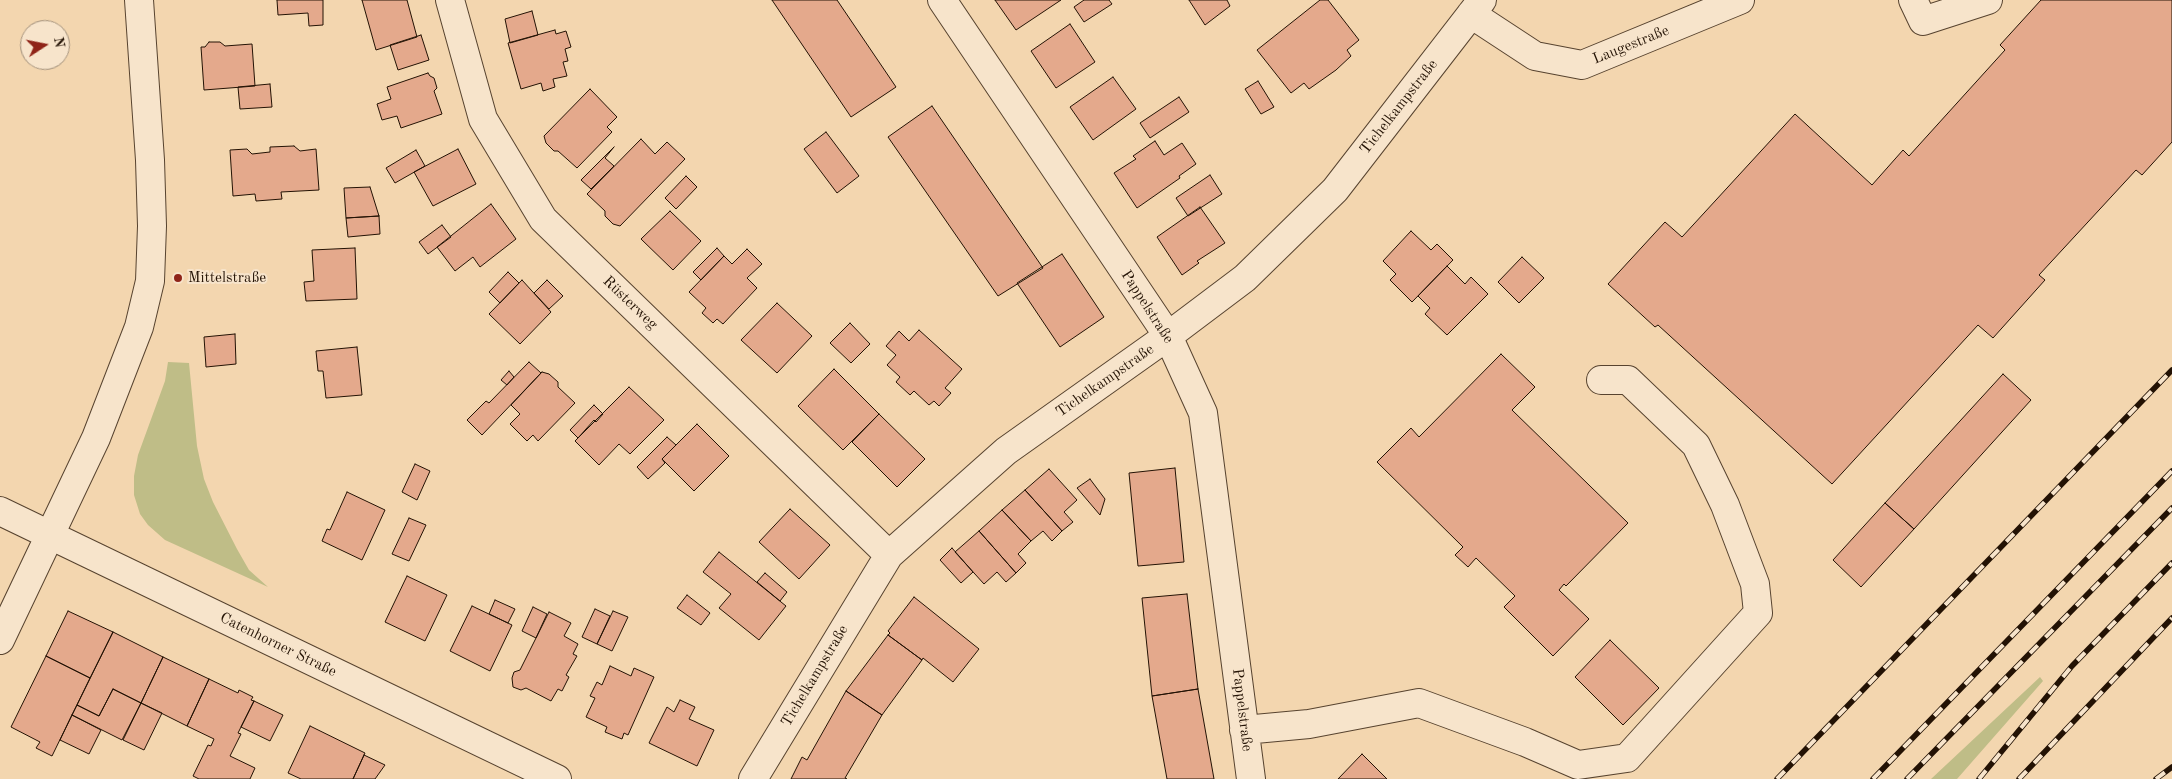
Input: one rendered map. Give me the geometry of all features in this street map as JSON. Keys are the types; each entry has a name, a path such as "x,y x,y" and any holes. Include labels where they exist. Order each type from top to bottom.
{"street":[{"path":"0,640 96,438 136,337 150,281 152,226 150,160 139,0"},
{"name":"Rüsterweg","path":"450,0 483,120 544,218 889,555"},
{"name":"Pappelstraße","path":"942,0 1168,336 1203,414 1251,779"},
{"name":"Laugestraße","path":"1476,7 1535,56 1582,64 1740,0"},
{"path":"1913,0 1923,21 1988,0"},
{"name":"Tichelkampstraße","path":"753,779 889,555 1006,451 1168,336 1245,278 1335,190 1476,7"},
{"path":"1244,730 1309,724 1418,703 1525,742 1578,765 1627,758 1758,613 1755,584 1725,505 1696,445 1628,380 1601,380"},
{"name":"Catenhorner Straße","path":"0,511 557,779"}],"shaded area":[{"path":"168,362 189,363 197,446 204,479 213,502 249,570 268,587 165,540 148,525 140,514 134,495 134,476 138,455 165,381"},
{"path":"2040,677 2043,681 1957,779 1931,779"}],"building":[{"path":"277,0 323,0 323,25 309,26 308,13 278,15"},
{"path":"362,0 407,0 417,37 376,50"},
{"path":"772,0 837,0 896,87 851,117"},
{"path":"995,0 1061,0 1016,30"},
{"path":"1084,0 1109,0 1112,4 1084,22 1074,7"},
{"path":"1189,0 1227,0 1230,6 1205,25"},
{"path":"1320,0 1328,0 1359,40 1347,50 1351,56 1336,70 1309,89 1304,83 1291,93 1257,50"},
{"path":"2041,0 2172,0 2172,142 2142,175 2136,170 2039,275 2045,280 1993,338 1978,325 1832,484 1658,325 1655,327 1608,284 1665,222 1682,237 1795,114 1872,185 1903,150 1909,156 2005,50 2000,45"},
{"path":"532,11 538,35 510,43 505,19"},
{"path":"1070,24 1095,62 1056,88 1031,51"},
{"path":"555,30 556,34 566,31 571,47 565,49 568,61 563,62 567,76 553,79 555,87 543,91 541,83 521,89 508,43"},
{"path":"421,35 429,60 398,70 390,45"},
{"path":"209,42 220,42 225,46 252,44 255,86 204,90 201,47 205,47"},
{"path":"428,73 434,78 437,88 434,91 442,114 401,128 397,116 382,120 377,104 391,99 387,87"},
{"path":"1113,77 1136,109 1093,140 1070,107"},
{"path":"1258,81 1274,107 1261,114 1245,89"},
{"path":"270,84 272,107 240,109 238,87"},
{"path":"590,89 617,117 607,127 612,132 577,168 558,151 554,151 546,143 544,136"},
{"path":"1179,97 1189,112 1150,138 1140,123"},
{"path":"932,106 1043,268 998,296 888,137"},
{"path":"826,132 859,176 837,193 804,149"},
{"path":"641,139 655,154 667,142 685,159 620,226 613,224 605,216 605,211 587,194"},
{"path":"1155,141 1164,155 1182,143 1196,164 1179,176 1180,178 1137,208 1114,173 1136,159 1133,156"},
{"path":"294,146 300,151 316,149 319,190 281,192 282,199 256,201 255,194 233,196 230,150 247,149 252,154 270,152 270,147"},
{"path":"614,147 605,158 614,166 591,189 581,180"},
{"path":"458,149 476,184 433,206 414,172"},
{"path":"416,150 425,166 395,183 386,168"},
{"path":"1210,175 1222,194 1188,216 1176,198"},
{"path":"686,176 697,187 676,209 665,198"},
{"path":"370,187 379,216 346,218 344,188"},
{"path":"491,204 516,239 480,267 473,257 455,271 437,247"},
{"path":"1200,207 1225,243 1197,261 1199,263 1182,275 1157,237"},
{"path":"670,211 701,241 673,270 641,239"},
{"path":"379,216 380,234 348,237 346,218"},
{"path":"442,225 451,237 428,254 419,242"},
{"path":"1411,231 1431,250 1437,244 1453,260 1412,302 1390,280 1396,274 1383,261"},
{"path":"355,248 357,299 306,301 304,282 314,281 312,250"},
{"path":"717,248 724,256 701,280 693,272"},
{"path":"747,249 762,264 747,278 757,288 723,324 717,319 713,323 702,313 706,308 689,292 724,256 732,264"},
{"path":"1062,254 1104,317 1060,347 1017,283"},
{"path":"1522,257 1544,278 1519,303 1498,282"},
{"path":"1447,266 1465,284 1471,277 1488,294 1447,335 1425,314 1430,308 1418,296"},
{"path":"508,272 519,283 500,303 489,292"},
{"path":"522,280 551,312 520,344 489,314"},
{"path":"547,280 563,296 549,309 534,293"},
{"path":"777,303 812,336 777,373 741,340"},
{"path":"850,323 870,344 851,363 830,343"},
{"path":"919,330 962,369 945,388 951,393 939,406 934,401 929,405 914,391 910,395 896,382 900,377 887,365 896,355 886,346 899,331 909,341"},
{"path":"235,334 236,364 206,367 204,337"},
{"path":"357,347 362,395 326,398 323,371 318,371 316,351"},
{"path":"1501,354 1535,387 1512,410 1628,523 1566,586 1564,584 1559,590 1589,619 1553,656 1504,607 1515,596 1476,558 1468,567 1455,555 1463,547 1377,462 1411,428 1419,437"},
{"path":"529,362 541,373 482,435 467,420 486,401 489,403"},
{"path":"834,369 879,414 843,450 798,406"},
{"path":"509,371 514,377 507,385 501,380"},
{"path":"542,372 549,374 558,382 558,387 575,403 538,441 533,435 527,441 510,424 520,414 511,405"},
{"path":"2003,374 2031,400 1914,529 1885,503"},
{"path":"629,387 664,420 630,454 619,444 599,465 575,441"},
{"path":"594,405 603,414 596,422 594,420 578,438 570,430"},
{"path":"879,414 925,459 897,487 852,442"},
{"path":"697,424 729,456 694,491 662,459"},
{"path":"667,437 676,445 662,459 665,463 648,479 637,467"},
{"path":"415,464 430,471 417,500 402,492"},
{"path":"1175,468 1184,562 1138,566 1129,473"},
{"path":"1049,469 1077,500 1064,512 1073,522 1062,531 1025,490"},
{"path":"1090,479 1105,499 1100,515 1077,488"},
{"path":"1025,490 1062,531 1052,541 1043,531 1031,541 1002,510"},
{"path":"347,492 385,510 362,560 322,541 327,529 330,530"},
{"path":"1885,503 1914,529 1861,587 1833,560"},
{"path":"790,509 830,545 799,579 759,542"},
{"path":"1002,510 1031,541 1018,554 1026,563 1016,573 979,531"},
{"path":"409,518 426,525 409,561 392,554"},
{"path":"979,531 1016,573 1006,582 997,572 984,584 955,552"},
{"path":"952,548 973,572 961,583 940,560"},
{"path":"719,552 786,606 759,640 719,608 731,594 703,572"},
{"path":"765,573 787,592 780,601 757,582"},
{"path":"407,576 447,595 425,641 385,622"},
{"path":"1187,594 1198,689 1152,696 1142,598"},
{"path":"687,595 710,613 701,625 677,608"},
{"path":"914,597 979,649 953,682 923,658 922,660 888,635 890,633 888,631"},
{"path":"495,600 515,609 508,623 489,614"},
{"path":"472,606 512,625 490,671 450,651"},
{"path":"533,607 547,614 536,638 522,631"},
{"path":"595,609 610,616 597,644 582,637"},
{"path":"68,611 113,632 90,678 46,656"},
{"path":"613,611 628,617 612,651 597,644"},
{"path":"549,612 571,623 564,636 578,644 573,654 577,656 566,675 569,677 562,691 558,689 551,701 526,688 521,690 513,687 512,678 514,672 520,670"},
{"path":"113,632 163,657 141,703 113,689 99,716 77,705"},
{"path":"888,635 922,660 882,715 846,691"},
{"path":"1610,640 1659,688 1623,725 1575,677"},
{"path":"46,656 90,678 52,756 36,748 40,742 11,727"},
{"path":"163,657 209,679 187,726 141,703"},
{"path":"610,666 631,676 634,668 654,677 628,735 624,733 622,739 605,732 607,727 586,717 595,698 590,696 597,682 602,685"},
{"path":"209,679 238,693 239,690 253,697 251,700 254,701 238,733 241,734 230,756 255,768 250,779 199,779 193,776 208,745 211,746 214,739 187,726"},
{"path":"113,689 141,703 122,740 72,715 77,705 99,716"},
{"path":"1198,689 1214,779 1167,779 1152,696"},
{"path":"846,691 882,715 845,778 847,779 791,779 802,757 807,760"},
{"path":"680,700 695,707 689,719 714,730 697,766 649,743 667,707 674,712"},
{"path":"254,701 283,715 270,741 241,727"},
{"path":"141,703 162,713 144,750 123,740"},
{"path":"72,715 101,730 89,754 60,740"},
{"path":"310,726 365,753 353,779 301,779 288,773"},
{"path":"1362,754 1387,779 1338,779"},
{"path":"364,755 385,765 375,779 353,779"}],"railway":[{"path":"1777,779 2172,370"},
{"path":"1873,779 2172,471"},
{"path":"1907,779 2172,508"},
{"path":"1979,779 2072,666 2172,563"},
{"path":"2019,779 2172,618"},
{"path":"2156,779 2172,767"}],"place":[{"name":"Mittelstraße","path":"178,278"}]}
